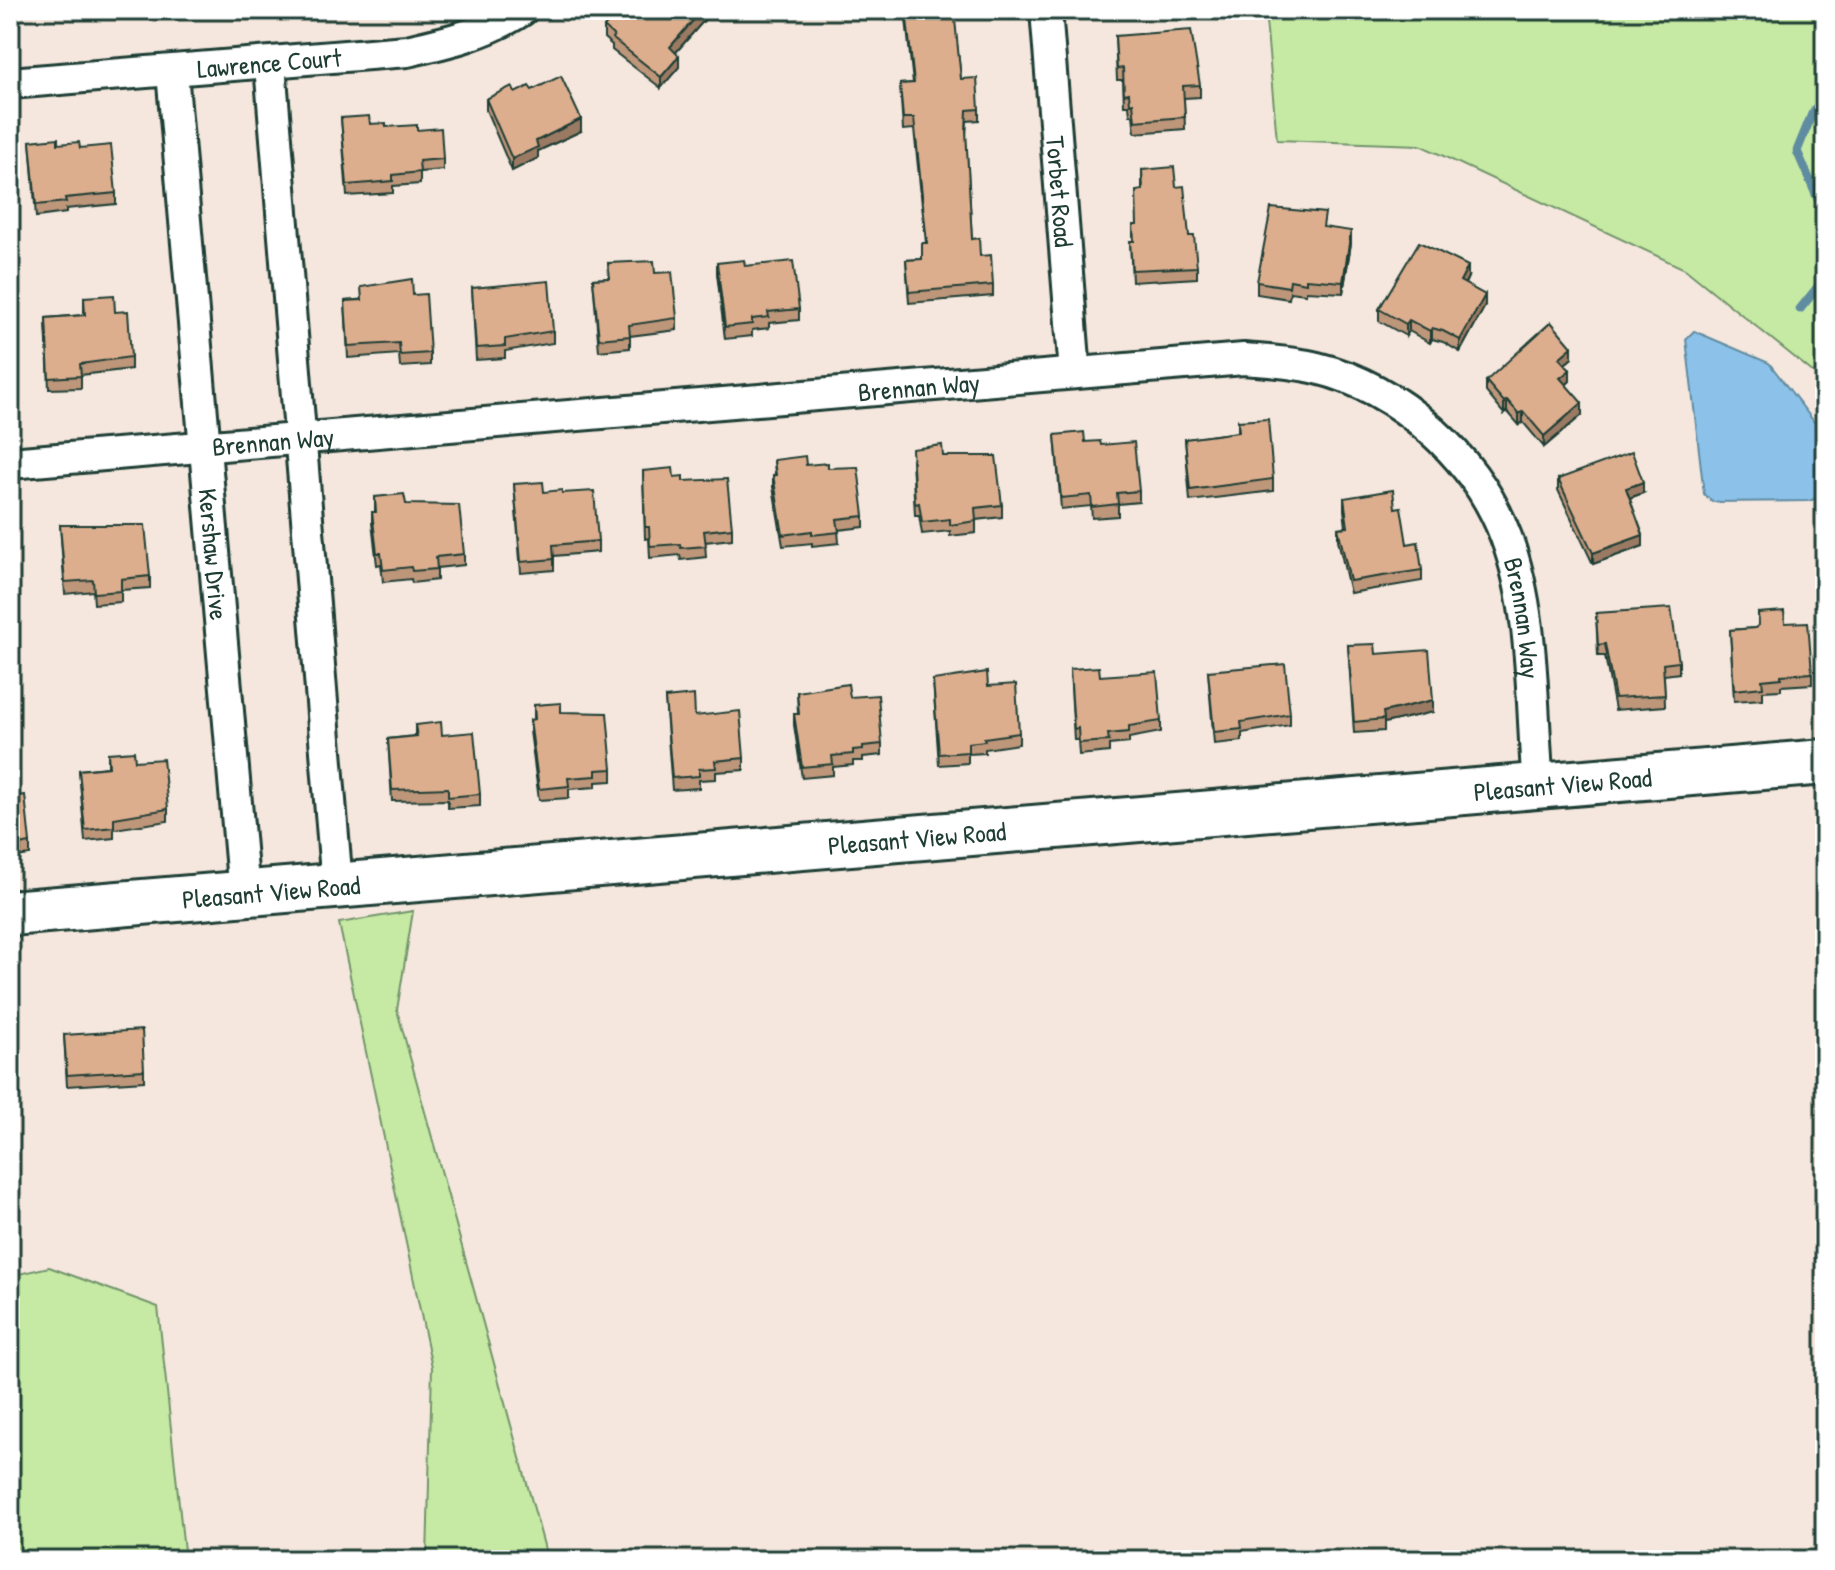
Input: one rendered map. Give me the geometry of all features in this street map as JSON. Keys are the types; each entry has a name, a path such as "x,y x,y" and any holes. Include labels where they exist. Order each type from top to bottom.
{"street":[{"name":"Lawrence Court","path":"10,83 270,65 407,51 458,39 504,22 522,10"},
{"name":"Torbet Road","path":"1046,10 1075,373"},
{"path":"270,65 337,886"},
{"name":"Kershaw Drive","path":"172,72 244,894"},
{"name":"Brennan Way","path":"10,463 1244,359 1318,368 1357,383 1399,406 1433,432 1487,498 1506,537 1519,585 1538,786"},
{"name":"Pleasant View Road","path":"10,913 1825,762"}],"green space":[{"path":"1265,10 1825,10 1825,382 1685,269 1420,145 1277,140"},
{"path":"413,911 397,1010 548,1560 427,1560 432,1367 339,923"},
{"path":"49,1267 158,1307 185,1560 10,1560 10,1276"}],"water":[{"path":"1694,331 1769,363 1825,436 1825,495 1809,501 1713,502 1704,494 1686,339"}],"building":[{"path":"618,10 702,10 670,47 679,56 661,77 612,38 614,36 604,27"},
{"path":"906,10 954,10 961,79 977,78 979,109 967,110 966,131 972,239 979,238 980,256 991,255 993,285 909,292 906,260 922,259 922,243 927,243 914,118 903,118 900,84 914,83"},
{"path":"1191,30 1200,85 1183,86 1185,117 1135,121 1129,93 1124,94 1123,68 1117,69 1115,36"},
{"path":"561,76 581,119 536,141 538,147 512,159 486,99 512,86 515,93 529,86 532,90"},
{"path":"369,116 370,124 386,123 386,127 417,125 417,130 441,128 443,159 419,161 420,172 393,175 393,181 347,185 341,118"},
{"path":"58,138 58,144 79,142 80,148 111,145 116,193 65,198 66,202 36,205 30,141"},
{"path":"1174,167 1176,187 1184,186 1189,236 1194,236 1197,267 1132,270 1130,241 1134,241 1133,225 1137,225 1136,191 1143,190 1142,170"},
{"path":"1271,208 1325,213 1323,227 1351,231 1343,282 1290,280 1289,287 1257,282"},
{"path":"1419,242 1468,266 1460,281 1485,295 1460,340 1443,331 1432,328 1430,331 1409,320 1406,324 1379,309"},
{"path":"744,260 745,266 793,261 799,309 768,312 769,317 752,319 752,324 725,327 717,263"},
{"path":"654,261 655,273 672,272 677,318 629,325 630,336 599,339 593,279 610,278 608,263"},
{"path":"412,279 413,295 426,294 430,353 400,355 399,343 348,346 345,301 362,300 361,287"},
{"path":"549,281 553,331 505,339 505,346 476,348 472,288"},
{"path":"114,295 115,312 128,311 131,357 80,364 81,376 49,378 46,318 85,315 84,297"},
{"path":"1551,322 1572,347 1559,358 1570,370 1560,378 1582,403 1544,436 1523,411 1519,414 1507,400 1504,402 1486,381"},
{"path":"1268,419 1273,479 1190,490 1185,439 1239,432 1238,421"},
{"path":"1084,432 1085,442 1100,441 1101,445 1134,442 1139,491 1117,493 1118,504 1092,507 1091,495 1061,498 1055,435"},
{"path":"942,445 943,456 996,456 1002,505 975,508 976,521 950,525 950,519 922,522 919,503 915,504 912,449"},
{"path":"1632,452 1643,482 1626,488 1643,535 1593,553 1558,479"},
{"path":"805,456 806,465 828,463 828,468 858,467 864,516 837,519 839,532 812,535 812,531 783,535 773,475 776,475 774,460"},
{"path":"673,468 674,477 683,476 683,481 727,479 732,528 704,531 706,546 650,546 649,527 645,527 643,471"},
{"path":"543,482 544,492 594,491 598,541 553,545 554,559 521,562 514,484"},
{"path":"1393,490 1395,508 1401,507 1407,544 1418,542 1422,570 1350,581 1338,528 1348,527 1344,498"},
{"path":"404,494 406,504 459,505 464,554 436,557 437,569 412,571 411,567 383,570 381,553 377,553 372,512 376,512 375,497"},
{"path":"60,525 145,525 150,576 121,579 121,591 94,593 93,580 65,582"},
{"path":"10,563 13,592 10,592"},
{"path":"1671,608 1679,662 1663,664 1665,695 1615,698 1605,644 1598,645 1596,613"},
{"path":"1784,611 1785,623 1808,622 1812,673 1781,675 1781,678 1762,680 1763,687 1734,690 1730,630 1755,628 1759,625 1758,613"},
{"path":"1375,644 1376,654 1429,650 1433,700 1383,712 1384,719 1354,722 1348,645"},
{"path":"1285,664 1290,714 1241,722 1242,729 1214,732 1208,671"},
{"path":"1099,667 1100,676 1157,672 1161,721 1129,726 1129,732 1108,734 1109,741 1079,743 1078,728 1074,729 1070,669"},
{"path":"987,672 988,686 1016,684 1019,733 968,743 968,752 939,754 933,680"},
{"path":"848,684 850,697 878,695 882,744 863,746 863,749 853,750 853,754 832,756 833,764 802,767 794,714 799,714 797,692"},
{"path":"694,695 695,716 740,711 744,758 715,761 716,768 699,769 699,776 672,778 665,698"},
{"path":"561,703 561,712 607,713 612,769 596,770 596,776 568,778 569,786 539,789 530,720 535,719 534,705"},
{"path":"441,722 442,735 474,732 480,794 448,797 448,788 392,790 388,739 417,736 415,725"},
{"path":"134,751 135,761 163,759 168,809 114,818 114,827 85,830 79,770 109,767 108,753"},
{"path":"25,795 30,843 10,847 10,797"},
{"path":"142,1030 144,1070 67,1075 64,1035"}],"waterway":[{"path":"1825,97 1812,114 1797,151 1825,215"},
{"path":"1800,309 1825,278"}]}
